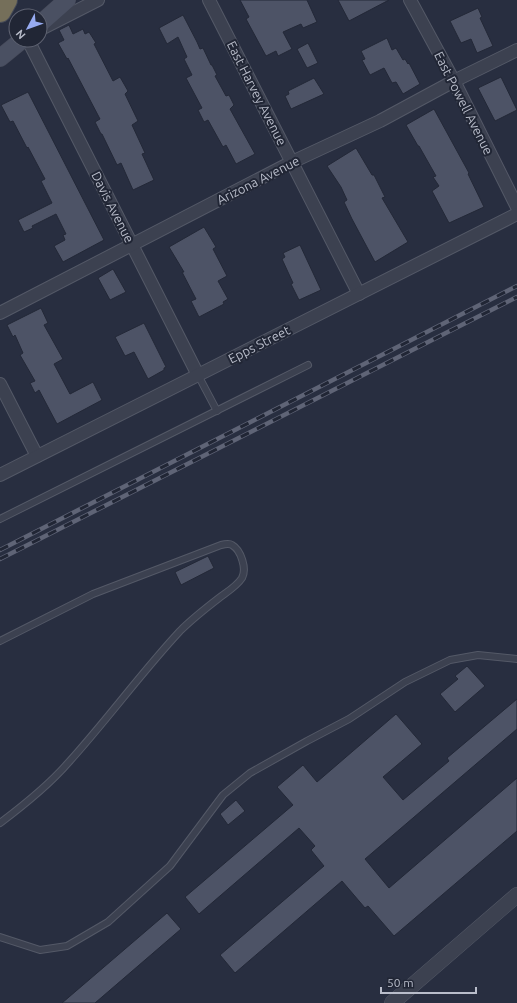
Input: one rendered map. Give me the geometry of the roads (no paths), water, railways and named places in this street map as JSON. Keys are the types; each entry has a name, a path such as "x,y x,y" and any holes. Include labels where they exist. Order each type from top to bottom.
{"highway":[{"path":"0,11 6,0"}],"main road":[{"path":"48,17 67,0"},
{"path":"0,58 12,48"}],"street":[{"path":"48,26 98,0"},
{"name":"East Harvey Avenue","path":"209,0 359,294"},
{"name":"East Powell Avenue","path":"410,0 454,81 517,207"},
{"name":"Davis Avenue","path":"32,48 198,375"},
{"name":"Arizona Avenue","path":"0,313 292,162 380,121 454,81 517,50"},
{"name":"Epps Street","path":"0,474 517,214"},
{"path":"0,384 37,456"},
{"path":"392,1003 517,895"}],"lane":[{"path":"0,519 308,365"},
{"path":"198,375 217,411"},
{"path":"0,641 93,594 221,545 232,545 240,555 243,563 244,571 242,577 236,584 203,610 181,631 68,764 32,798 0,823"},
{"path":"0,937 40,950 67,946 108,922 170,866 223,795 250,773 349,719 405,682 450,660 478,655 517,659"}],"railway":[{"path":"0,550 517,286"},
{"path":"0,559 517,297"}]}
